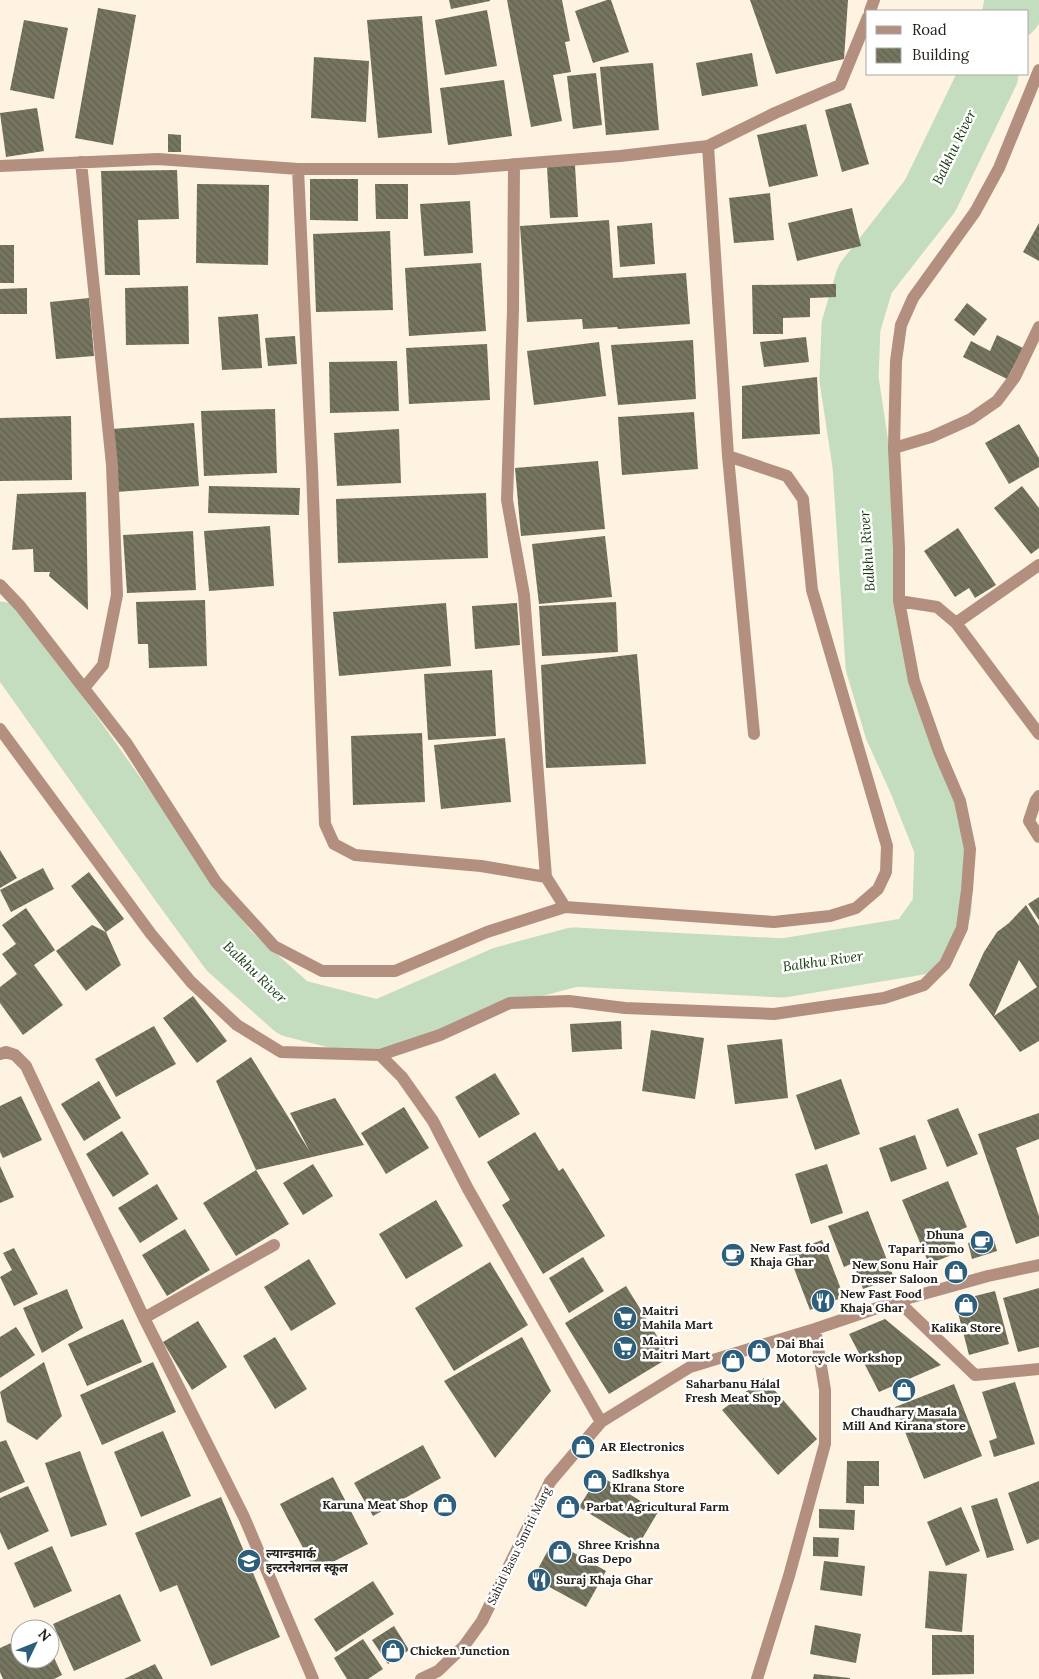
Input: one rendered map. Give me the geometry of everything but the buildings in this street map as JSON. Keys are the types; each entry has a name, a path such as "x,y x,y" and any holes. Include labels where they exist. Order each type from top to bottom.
{"street":[{"path":"0,166 158,159 298,168 455,168 620,156 708,146 775,113 840,85 866,22"},
{"path":"0,729 5,746 151,934 191,982 237,1025 281,1052 380,1054 440,1035 510,1003 570,1001 625,1008 774,1014 884,998 924,985 945,964 962,928 970,849 960,801 939,752 914,681 899,601 899,548 894,448 896,361 901,325 913,298 975,212 999,168 1039,70"},
{"path":"708,146 728,456 754,734"},
{"path":"81,162 112,465 117,596 103,665 84,688"},
{"path":"514,164 513,329 506,500 524,596 546,877 565,907"},
{"path":"298,168 325,824 334,844 355,855 482,866 546,877"},
{"path":"894,448 931,437 971,419 997,401 1015,377 1039,327"},
{"path":"0,585 20,606 127,744 216,882 274,946 322,971 395,971 487,932 565,907 774,922 830,916 856,908 878,889 886,872 887,846 812,590 803,499 787,476 728,456"},
{"path":"956,623 1039,565"},
{"path":"899,601 937,606 956,623 1039,734"},
{"path":"1039,796 1029,821 1039,837"},
{"path":"0,1054 6,1052 15,1055 26,1066 144,1318 244,1517 313,1679"},
{"path":"380,1054 402,1077 433,1121 468,1189 601,1422"},
{"path":"144,1318 274,1245"},
{"name":"Sahid Basu Smriti Marg","path":"421,1679 438,1670 464,1646 482,1621 550,1482 601,1422 690,1367 815,1329 898,1301 988,1276 1039,1265"},
{"path":"898,1301 975,1374 1039,1369"},
{"path":"757,1679 789,1576 825,1444 825,1390 815,1329"}],"waterway":[{"name":"Balkhu River","path":"1012,10 1015,0"},
{"name":"Balkhu River","path":"0,631 229,951 293,1008 379,1030 503,976 574,957 783,968 916,946 942,909 944,847 894,729 875,665 862,465 849,379 851,326 865,279 930,196 989,75"}],"place":[{"name":"Dhuna Tapari momo","path":"982,1242"},
{"name":"New Fast food Khaja Ghar","path":"733,1255"},
{"name":"New Sonu Hair Dresser Saloon","path":"956,1272"},
{"name":"New Fast Food Khaja Ghar","path":"823,1301"},
{"name":"Kalika Store","path":"966,1305"},
{"name":"Maitri Mahila Mart","path":"625,1318"},
{"name":"Maitri Maitri Mart","path":"625,1348"},
{"name":"Dai Bhai Motorcycle Workshop","path":"759,1351"},
{"name":"Saharbanu Halal Fresh Meat Shop","path":"733,1361"},
{"name":"Chaudhary Masala Mill And Kirana store","path":"904,1390"},
{"name":"AR Electronics","path":"583,1447"},
{"name":"Sadlkshya Klrana Store","path":"595,1481"},
{"name":"Karuna Meat Shop","path":"445,1505"},
{"name":"Parbat Agricultural Farm","path":"568,1507"},
{"name":"Shree Krishna Gas Depo","path":"560,1552"},
{"name":"ल्यान्डमार्क इन्टरनेशनल स्कूल","path":"249,1561"},
{"name":"Suraj Khaja Ghar","path":"539,1580"},
{"name":"Chicken Junction","path":"393,1651"}]}
